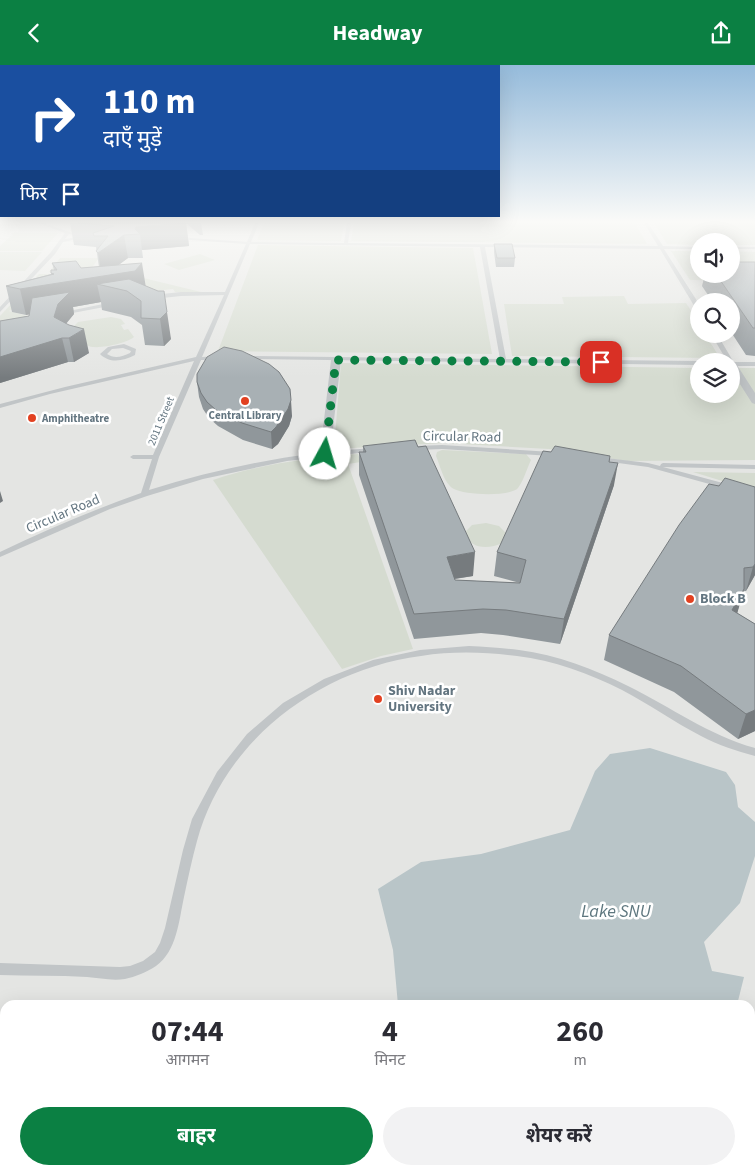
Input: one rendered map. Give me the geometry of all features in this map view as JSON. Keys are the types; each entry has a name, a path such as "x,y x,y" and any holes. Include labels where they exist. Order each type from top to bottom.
{"street":[{"path":"325,454 336,360"},
{"path":"740,377 755,401"}],"lane":[{"path":"0,310 32,275"},
{"path":"200,357 234,275"},
{"path":"488,275 504,361"},
{"path":"679,275 690,294"},
{"path":"150,297 226,293"},
{"path":"54,314 121,303"},
{"path":"114,347 129,347 134,350 133,354 122,358 111,359 103,354 106,350 114,347"},
{"path":"0,401 58,385 126,371 157,369 200,357 229,358"},
{"name":"2011 Street","path":"144,494 156,457 200,357"},
{"path":"122,358 128,367 126,371"},
{"path":"238,358 690,363"},
{"path":"740,363 755,364"},
{"path":"0,407 36,395 145,369"},
{"name":"Circular Road","path":"408,448 442,447 558,455"},
{"name":"Circular Road","path":"0,555 92,514 144,494 230,470 325,454 384,449"},
{"path":"133,457 156,457"},
{"path":"589,458 648,465 755,467"},
{"path":"648,465 737,490"},
{"path":"0,969 125,973 146,966 161,955 170,934 198,819 218,777 238,748 284,706 311,687 366,665 425,652 479,649 518,653 602,677 627,689 700,733 723,743 755,752"}],"shaded area":[{"name":"Shiv Nadar University","path":"0,275 690,275 690,283 740,283 740,275 755,275 755,1000 0,1000"},
{"path":"38,275 131,275 201,292 175,292 173,289 27,304 9,311 31,317 0,322 0,316"},
{"path":"247,275 478,275 492,354 218,351"},
{"path":"740,275 755,275 755,281 740,281"},
{"path":"624,296 628,304 686,303 690,309 690,343 711,343 717,353 690,353 690,358 512,356 504,304 564,304 562,297"},
{"path":"111,317 121,319 125,324 121,325 124,330 128,329 134,337 111,346 91,347 83,342 82,339 86,338 82,332 73,327 78,322"},
{"path":"341,363 690,368 690,403 740,403 740,368 755,368 755,460 627,461 549,449 444,443 334,449"},
{"path":"442,450 526,454 531,460 520,485 513,491 497,494 467,493 454,489 445,479 436,456 437,452"},
{"path":"358,454 361,462 348,464 413,649 381,656 342,669 213,480 230,474 284,462"},
{"path":"693,472 755,473 755,491"},
{"path":"486,523 499,526 506,533 502,543 491,547 480,547 470,542 465,532 472,525"}],"water":[{"name":"Lake SNU","path":"650,748 726,772 735,785 738,807 755,822 755,856 740,903 704,942 712,971 744,977 738,1000 398,1000 393,950 378,889 421,862 481,854 570,830 595,771 610,754"}],"building":[{"path":"51,275 111,275 20,289 6,286"},
{"path":"740,275 755,275 755,328 753,328 740,309 740,293 729,293 722,283 740,283"},
{"path":"129,279 158,291 164,291 167,312 160,319 141,318 141,301 127,291 97,284"},
{"path":"70,292 58,304 54,317 69,325 84,329 69,338 62,338 0,357 0,321 29,316 32,298"},
{"name":"Central Library","path":"224,347 242,351 269,364 279,372 290,389 291,400 288,409 271,432 242,423 216,410 201,393 197,382 197,374 207,357"},
{"path":"415,440 418,447 426,446 475,552 447,557 455,580 520,583 526,560 497,552 543,451 551,452 555,446 610,456 609,462 618,463 564,619 506,610 483,609 414,614 359,452 366,452 363,446"},
{"name":"Block B","path":"725,478 755,487 755,564 753,567 744,568 744,589 732,610 755,624 755,710 746,714 681,666 609,635 679,525 709,484 719,486"}],"place":[{"name":"Central Library","path":"245,401"},
{"name":"Amphitheatre","path":"32,418"},
{"name":"Block B","path":"690,599"},
{"name":"Shiv Nadar University","path":"378,699"}],"route":[{"path":"325,454 336,360 601,362"}]}
